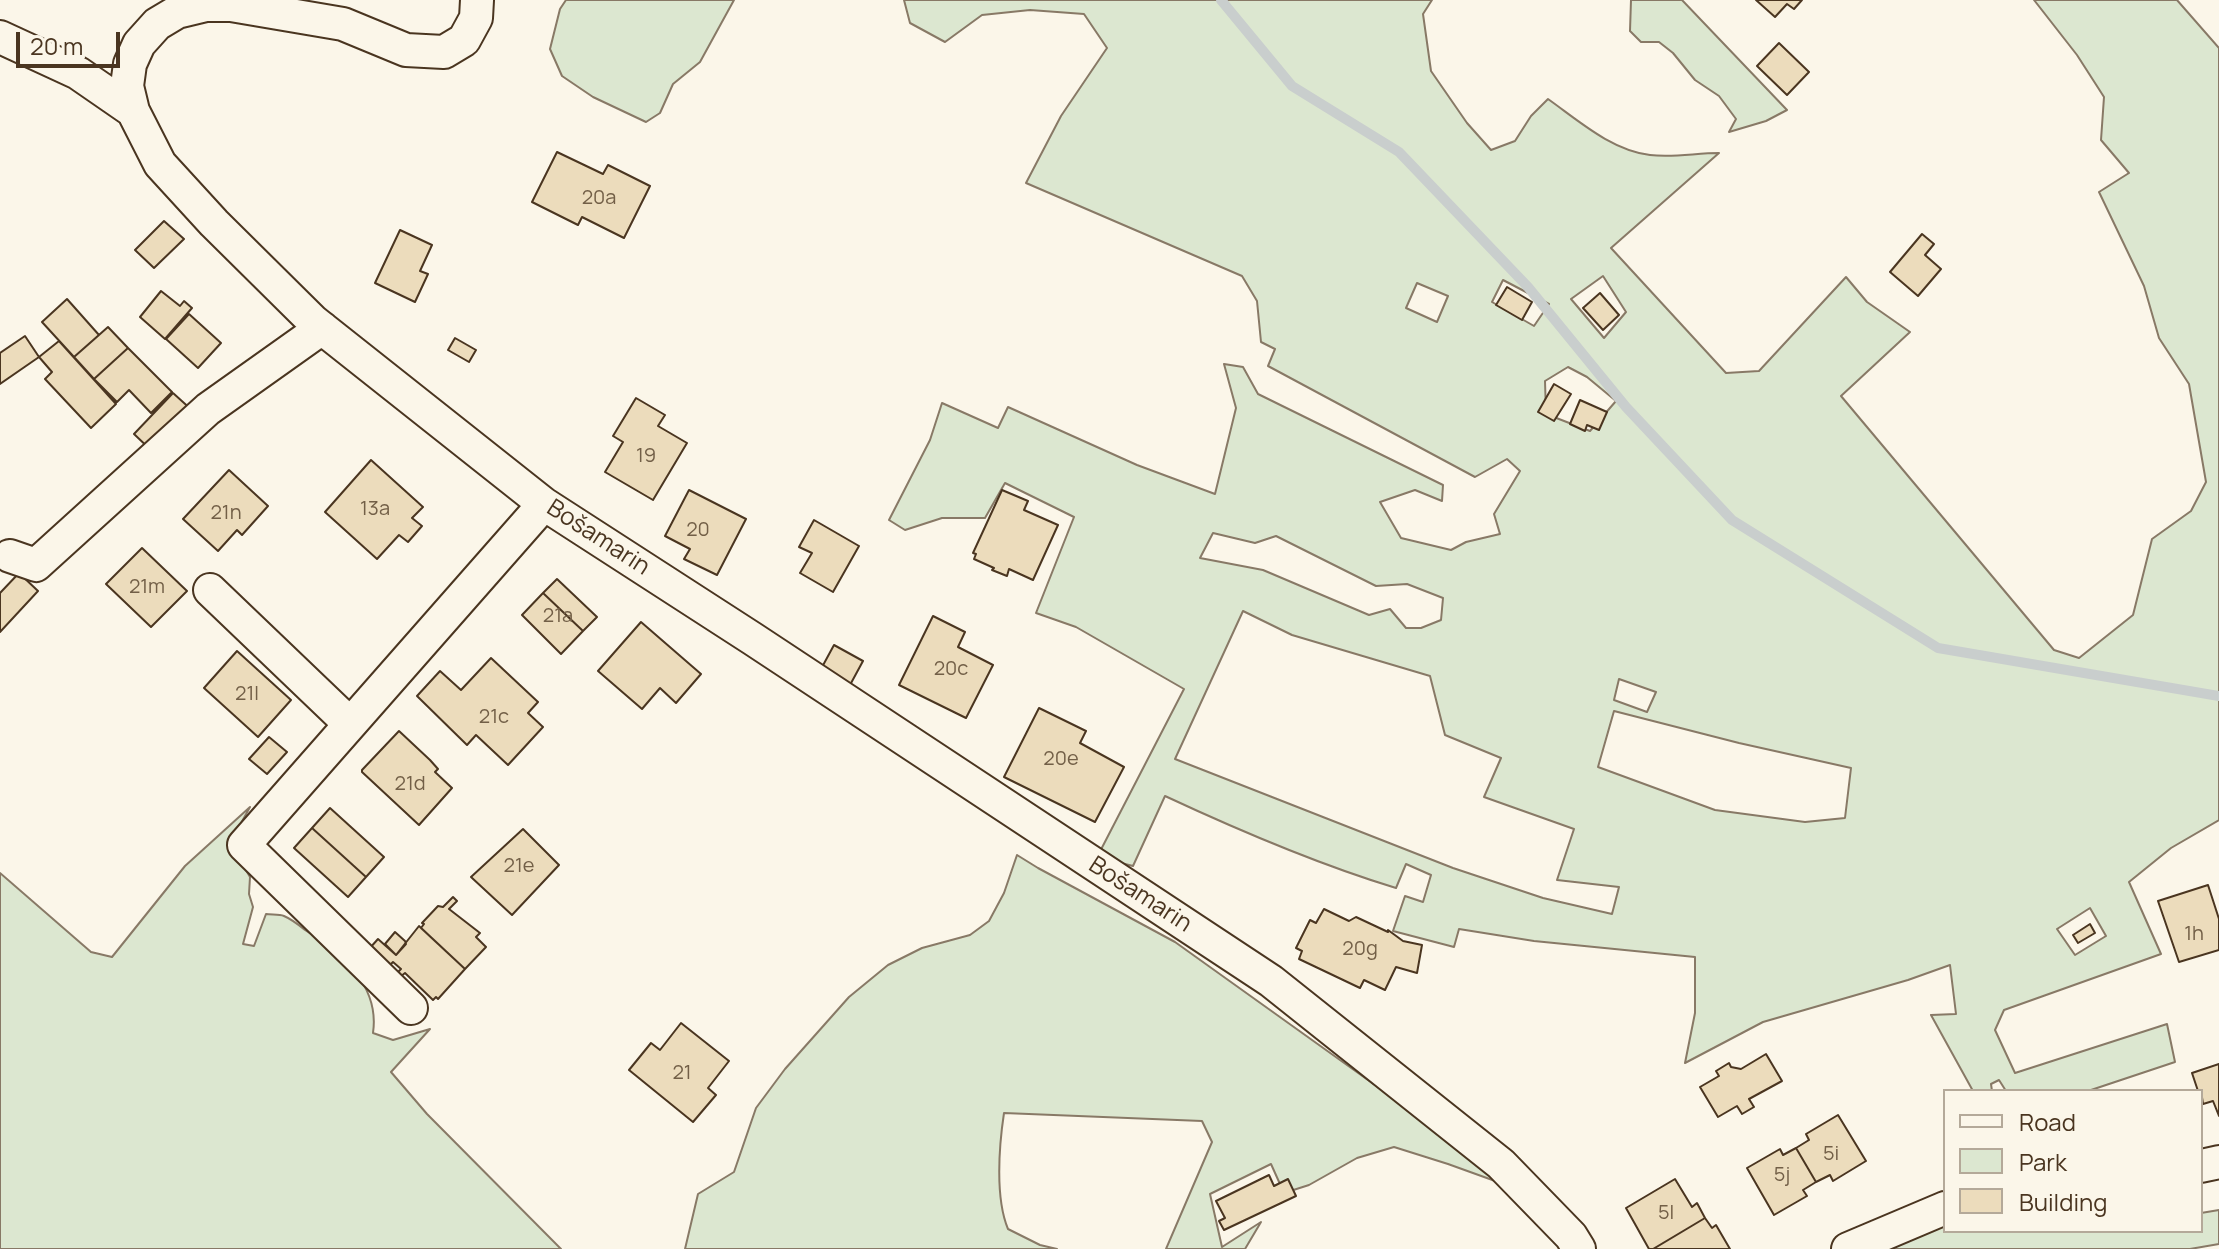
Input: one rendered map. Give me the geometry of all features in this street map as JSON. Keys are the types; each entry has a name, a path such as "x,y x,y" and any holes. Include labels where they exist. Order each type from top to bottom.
{"street":[{"name":"Bošamarin","path":"477,0 476,18 464,40 444,52 406,50 343,24 231,5 206,5 177,12 157,24 139,44 130,64 127,86 133,111 160,164 214,223 322,328 544,504 1271,981 1501,1164 1571,1236 1579,1249"},
{"path":"0,37 78,73 133,111"},
{"path":"10,556 36,565 208,409 322,328"},
{"path":"411,1008 244,845 544,504"},
{"path":"210,590 350,724"},
{"path":"1848,1249 1943,1209"}],"green space":[{"path":"566,0 734,0 700,62 673,84 660,113 646,122 593,97 562,76 550,49 560,9"},
{"path":"904,0 1432,0 1423,14 1431,71 1467,123 1491,150 1515,141 1531,116 1548,99 1609,141 1636,152 1667,156 1719,153 1611,248 1726,373 1759,371 1846,277 1867,302 1910,332 1841,396 2054,650 2079,658 2133,615 2152,539 2191,511 2206,482 2189,384 2159,338 2144,286 2099,192 2129,173 2101,140 2104,97 2077,55 2034,0 2177,0 2219,48 2219,820 2171,848 2129,882 2161,954 2004,1010 1995,1030 2015,1073 2167,1024 2175,1062 2094,1089 2005,1089 1999,1080 1991,1084 1992,1089 1972,1089 1931,1015 1956,1014 1950,965 1763,1022 1685,1063 1695,1013 1695,957 1534,941 1459,929 1454,947 1393,931 1405,896 1423,902 1431,875 1406,864 1396,888 1279,846 1165,796 1133,866 1121,863 1093,865 1184,689 1076,627 1036,613 1074,517 1005,483 985,518 942,518 905,530 889,520 930,440 942,403 998,428 1008,407 1137,465 1215,494 1236,408 1224,364 1243,367 1258,394 1443,485 1442,501 1415,490 1380,502 1401,538 1451,550 1466,542 1500,534 1494,514 1520,471 1507,459 1475,477 1268,366 1275,349 1261,342 1257,301 1242,276 1026,183 1061,116 1107,48 1084,14 1030,10 982,15 945,42 910,23","holes":["1603,276 1626,312 1604,338 1571,299","1503,280 1549,304 1534,326 1492,302","1417,283 1448,296 1437,322 1406,308","1568,367 1587,377 1616,401 1590,431 1546,414 1545,381","1213,533 1255,543 1276,536 1376,586 1407,584 1443,598 1441,620 1421,628 1406,628 1390,609 1369,615 1263,570 1200,558","1243,611 1292,635 1430,676 1445,735 1501,758 1484,797 1574,829 1557,880 1619,887 1612,914 1543,898 1453,868 1175,759","1619,679 1656,692 1647,712 1614,700","1614,711 1851,768 1845,818 1805,822 1715,810 1598,767","2090,908 2106,936 2075,955 2057,929"]},
{"path":"1631,0 1682,0 1787,110 1766,121 1729,132 1736,119 1719,96 1695,80 1673,53 1659,42 1641,42 1630,31"},
{"path":"250,807 230,843 250,877 249,894 253,907 243,944 254,946 266,914 284,916 332,949 356,972 371,1000 373,1033 393,1040 430,1029 391,1072 427,1114 561,1249 0,1249 0,873 91,952 112,957 185,866"},
{"path":"1017,855 1175,942 1477,1158 1509,1186 1394,1147 1357,1158 1309,1185 1284,1193 1271,1164 1210,1194 1222,1247 1261,1222 1245,1249 1166,1249 1212,1142 1202,1121 1004,1113 1000,1187 1008,1229 1040,1245 1057,1249 685,1249 698,1194 734,1172 756,1108 785,1069 849,997 888,965 922,948 970,935 989,921 1004,893"},
{"path":"2219,1210 2219,1244 2190,1249 1886,1249 1943,1221 1943,1233 2203,1233 2203,1213"}],"building":[{"path":"1756,0 1802,0 1794,9 1787,4 1775,17"},
{"path":"1779,43 1809,72 1787,95 1757,66"},
{"path":"557,152 603,174 608,165 650,186 624,238 582,217 578,225 532,202"},
{"path":"164,221 184,239 154,268 135,250"},
{"path":"400,230 432,245 420,271 428,274 415,302 375,283"},
{"path":"1922,234 1934,244 1925,255 1941,269 1918,296 1890,272"},
{"path":"1507,287 1532,302 1522,320 1496,305"},
{"path":"161,291 180,306 184,301 192,308 165,339 140,317"},
{"path":"1600,293 1619,315 1603,330 1583,308"},
{"path":"67,299 99,335 74,357 42,322"},
{"path":"189,314 221,343 198,368 166,339"},
{"path":"108,327 128,348 94,379 74,357"},
{"path":"25,336 39,357 0,384 0,353"},
{"path":"455,338 476,350 469,362 448,350"},
{"path":"59,341 116,404 91,428 45,379 52,372 39,357"},
{"path":"128,348 172,392 151,413 129,390 117,402 94,379"},
{"path":"1554,384 1571,394 1554,421 1538,412"},
{"path":"173,393 194,412 155,454 134,434"},
{"path":"636,398 665,415 658,426 687,443 653,500 605,472 623,442 613,436"},
{"path":"1580,400 1607,412 1599,430 1587,425 1585,431 1570,424"},
{"path":"371,460 423,507 412,518 422,526 408,542 399,535 377,559 325,512"},
{"path":"229,470 268,506 242,535 237,530 218,551 183,519"},
{"path":"689,490 746,519 717,575 684,559 690,549 665,536"},
{"path":"1002,490 1028,501 1024,510 1058,525 1033,580 1009,569 1007,576 974,559 976,554 973,553"},
{"path":"814,520 859,546 833,592 800,573 812,553 799,547"},
{"path":"142,548 187,591 151,627 106,584"},
{"path":"19,573 38,591 0,632 0,593"},
{"path":"557,579 597,617 583,631 543,593"},
{"path":"543,593 583,631 561,654 522,615"},
{"path":"933,616 965,632 958,647 993,665 966,718 899,685"},
{"path":"641,622 701,674 676,703 660,688 642,709 598,671"},
{"path":"834,645 863,661 850,685 821,669"},
{"path":"237,651 291,700 258,737 204,688"},
{"path":"491,658 538,702 528,713 543,727 508,765 476,735 467,745 417,696 440,671 461,690"},
{"path":"1039,708 1086,731 1080,743 1124,767 1095,822 1004,777"},
{"path":"399,731 430,760 438,769 435,772 452,788 419,825 362,772"},
{"path":"269,737 287,752 267,774 249,759"},
{"path":"330,808 384,857 366,877 312,828"},
{"path":"312,828 366,877 348,897 294,848"},
{"path":"523,829 559,865 512,915 471,877"},
{"path":"2208,885 2219,919 2219,950 2179,962 2158,901"},
{"path":"453,897 457,901 449,909 480,933 476,937 486,947 465,969 421,928 438,906 443,907"},
{"path":"1324,909 1349,921 1356,917 1388,930 1403,941 1422,945 1417,973 1396,967 1385,990 1364,980 1360,988 1299,959 1302,951 1296,948 1310,920 1316,923"},
{"path":"2090,924 2095,933 2078,943 2073,935"},
{"path":"419,926 465,969 438,999 433,1000 405,973 400,977 396,974 401,969 393,962 388,967 369,949 378,939 396,955"},
{"path":"395,932 406,944 396,955 385,944"},
{"path":"681,1023 729,1061 708,1088 716,1095 693,1122 629,1070 651,1043 660,1050"},
{"path":"1766,1054 1782,1081 1749,1099 1754,1107 1742,1114 1737,1106 1718,1117 1700,1087 1719,1076 1716,1071 1729,1063 1731,1067 1741,1069"},
{"path":"2219,1064 2219,1116 2213,1101 2203,1104 2203,1089 2197,1089 2192,1073"},
{"path":"1838,1115 1866,1161 1833,1181 1830,1175 1816,1182 1796,1148 1809,1140 1806,1134"},
{"path":"1796,1148 1816,1182 1803,1190 1807,1196 1774,1215 1747,1168 1780,1149 1783,1155"},
{"path":"1269,1175 1274,1186 1288,1179 1296,1196 1224,1230 1219,1221 1225,1218 1216,1201"},
{"path":"1675,1179 1692,1207 1697,1203 1705,1218 1649,1249 1626,1208"},
{"path":"1705,1218 1712,1228 1716,1225 1730,1249 1653,1249"}],"waterway":[{"path":"1221,0 1292,86 1399,152 1528,287 1626,407 1732,520 1938,648 2219,696"}]}
